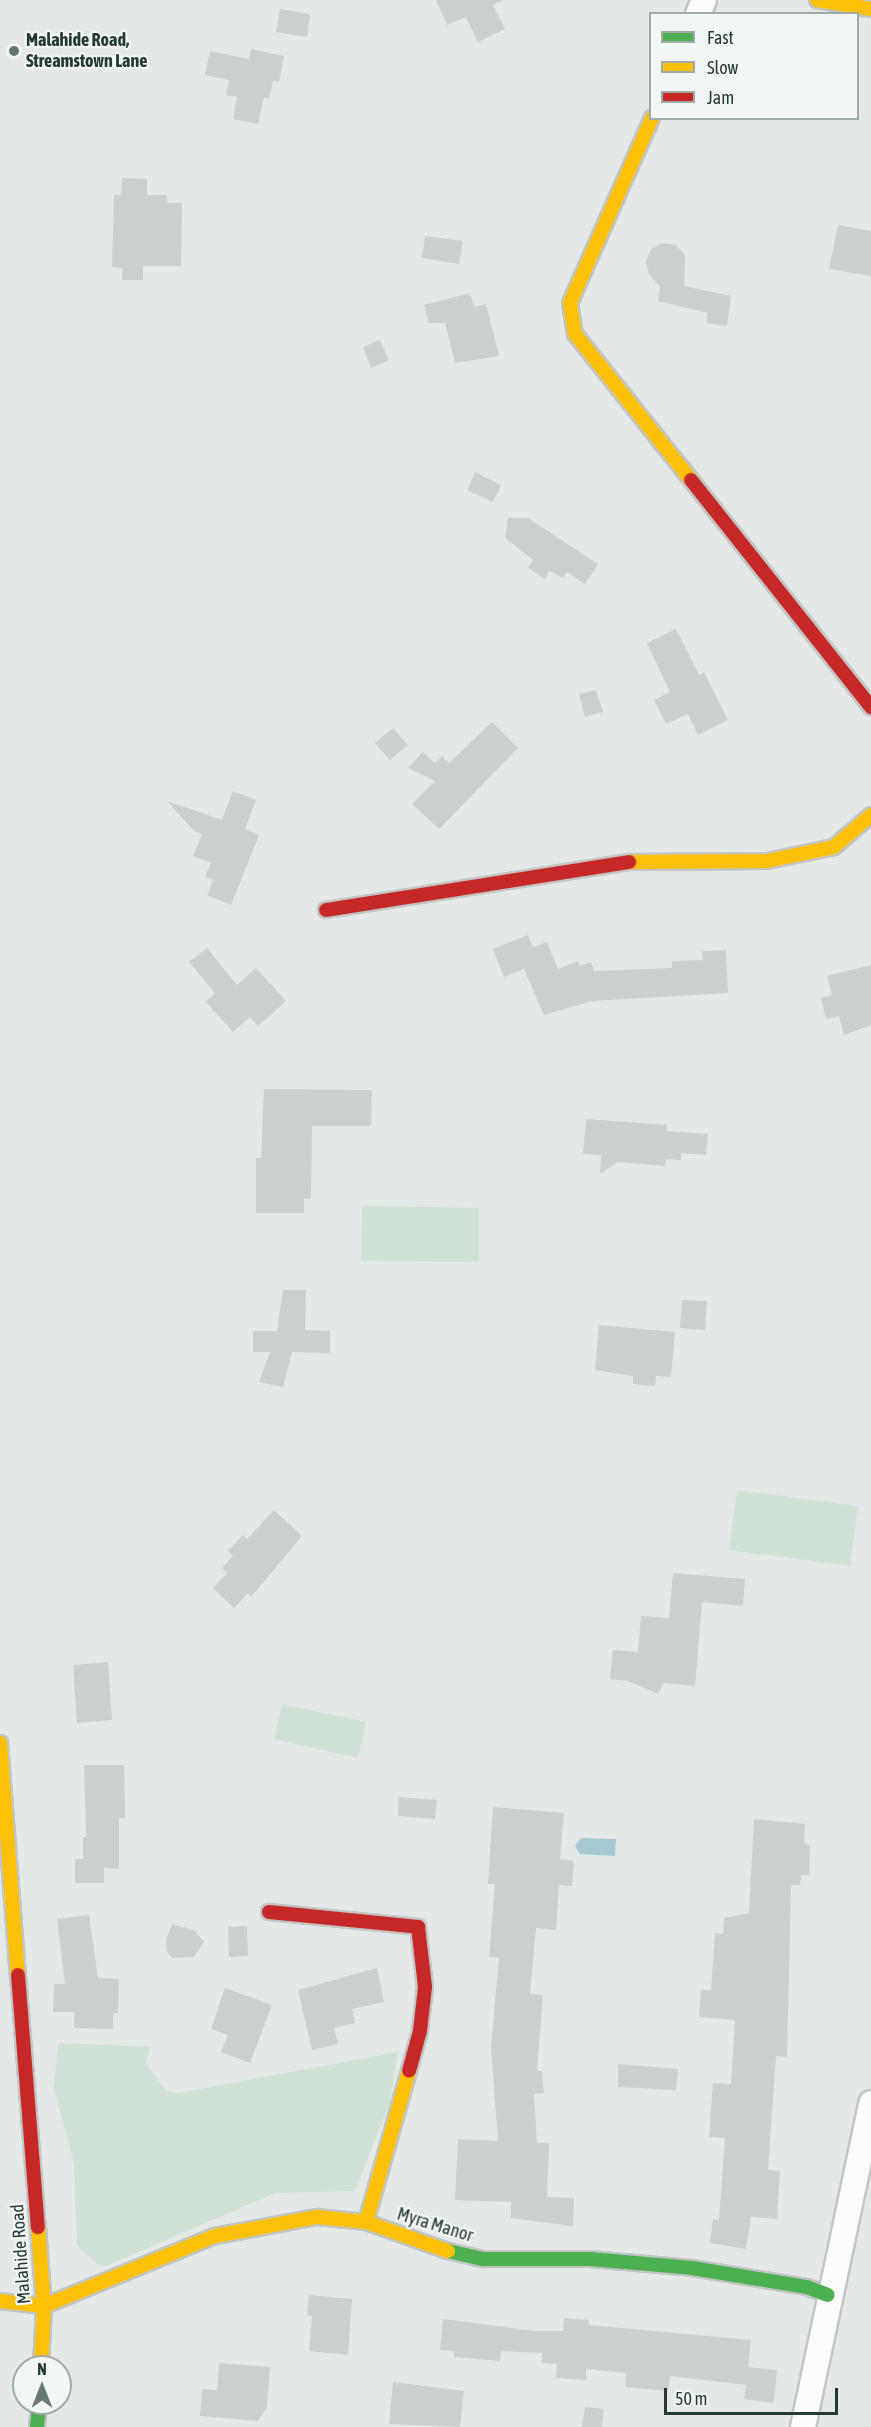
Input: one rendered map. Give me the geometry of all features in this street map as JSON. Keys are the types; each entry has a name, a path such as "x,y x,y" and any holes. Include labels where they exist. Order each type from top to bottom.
{"street":[{"path":"817,0 871,9"},
{"path":"651,120 570,303 576,334 871,707"},
{"path":"326,910 616,862 767,861 834,847 871,815"},
{"name":"Malahide Road","path":"0,1743 44,2306 42,2355"},
{"path":"269,1912 418,1927 425,1987 420,2031 366,2222"},
{"path":"803,2427 828,2295 871,2103"},
{"name":"Myra Manor","path":"44,2306 215,2236 316,2217 366,2222 445,2250 484,2259 590,2259 692,2268 807,2287 828,2295"},
{"path":"0,2301 44,2306"}],"green space":[{"path":"362,1206 479,1208 479,1262 361,1261"},
{"path":"737,1490 858,1506 850,1566 729,1550"},
{"path":"282,1704 366,1722 358,1758 274,1739"},
{"path":"58,2043 151,2047 145,2062 166,2091 178,2093 398,2052 390,2102 355,2191 275,2193 106,2266 97,2264 77,2246 74,2164 54,2088"}],"water":[{"path":"581,1838 616,1839 615,1856 580,1854 575,1846"}],"building":[{"path":"436,0 504,0 493,5 505,29 478,42 466,17 447,25"},
{"path":"280,9 310,14 307,37 276,32"},
{"path":"251,49 284,56 279,82 273,81 269,99 264,97 258,124 233,119 237,97 226,95 229,80 205,75 210,51 249,59"},
{"path":"122,178 147,179 147,195 167,195 167,203 182,203 181,266 143,266 143,280 122,280 122,268 112,267 114,195 121,195"},
{"path":"838,225 871,231 871,276 829,269"},
{"path":"425,236 463,241 459,264 422,258"},
{"path":"662,243 676,245 685,255 684,286 731,296 727,326 706,323 708,313 658,301 660,287 649,274 646,261 651,249"},
{"path":"470,293 474,307 486,304 499,356 455,363 445,323 429,323 424,305"},
{"path":"380,340 389,360 371,368 363,347"},
{"path":"475,472 501,485 493,502 467,490"},
{"path":"508,518 528,518 598,564 585,584 567,572 563,578 549,571 545,579 528,568 533,560 505,538"},
{"path":"676,629 699,675 704,672 728,720 698,735 688,714 666,724 654,700 670,692 647,643"},
{"path":"596,690 603,712 585,717 579,694"},
{"path":"492,722 518,748 439,829 412,804 435,781 408,768 423,752 435,763 442,756 449,763"},
{"path":"393,728 408,745 390,760 375,743"},
{"path":"233,791 256,800 245,829 259,835 231,905 207,895 213,880 205,877 211,863 193,856 202,834 194,831 167,801 222,820"},
{"path":"528,935 533,947 547,942 558,969 578,961 580,966 591,962 594,971 672,968 672,961 703,960 702,951 726,950 728,993 592,1001 544,1015 524,969 504,977 493,949"},
{"path":"207,948 237,985 256,968 286,1001 258,1026 250,1017 233,1032 206,1002 215,993 189,962"},
{"path":"871,965 871,1025 844,1035 839,1016 826,1019 821,998 832,995 827,976"},
{"path":"264,1089 372,1090 371,1126 312,1126 311,1199 304,1199 304,1213 256,1213 256,1158 261,1158"},
{"path":"586,1119 667,1125 666,1131 708,1134 706,1155 681,1153 681,1160 666,1159 665,1166 618,1162 600,1174 601,1155 583,1154"},
{"path":"283,1290 306,1290 305,1330 330,1331 330,1353 292,1352 283,1387 259,1382 270,1352 253,1352 253,1331 277,1331"},
{"path":"682,1300 707,1301 705,1330 680,1328"},
{"path":"599,1325 675,1332 671,1377 656,1376 655,1386 633,1384 633,1376 595,1370"},
{"path":"274,1510 302,1536 251,1597 248,1593 234,1608 213,1588 227,1573 222,1568 233,1556 228,1551 243,1535 247,1539"},
{"path":"673,1573 745,1579 743,1606 702,1602 695,1686 664,1683 658,1694 628,1681 610,1679 613,1650 638,1652 641,1616 669,1618"},
{"path":"108,1662 112,1720 77,1723 73,1665"},
{"path":"84,1765 124,1765 125,1818 119,1818 119,1869 104,1868 104,1883 75,1883 75,1859 83,1859 83,1837 86,1837"},
{"path":"399,1797 437,1800 435,1819 398,1816"},
{"path":"493,1807 564,1813 560,1859 574,1861 572,1886 559,1885 556,1930 536,1928 530,1994 543,1995 537,2071 542,2071 544,2093 534,2094 537,2143 549,2143 547,2197 574,2198 573,2226 511,2218 511,2202 455,2200 458,2139 498,2141 491,2047 499,1958 489,1957 495,1884 488,1884"},
{"path":"754,1819 805,1824 804,1842 810,1846 809,1875 801,1875 800,1885 791,1885 787,2057 776,2056 768,2170 780,2171 777,2219 751,2217 746,2249 710,2243 713,2219 719,2220 725,2138 709,2137 713,2083 731,2084 735,2020 699,2017 701,1990 711,1990 715,1933 723,1934 724,1918 749,1913"},
{"path":"89,1915 98,1978 119,1979 118,2013 113,2013 113,2029 74,2028 74,2012 53,2012 54,1984 65,1984 57,1919"},
{"path":"172,1924 194,1930 204,1942 194,1957 172,1958 167,1951 166,1940"},
{"path":"247,1926 248,1956 229,1957 228,1927"},
{"path":"377,1968 384,2002 352,2009 355,2023 334,2028 338,2044 312,2050 298,1990"},
{"path":"225,1988 272,2005 250,2063 221,2052 228,2035 211,2029"},
{"path":"618,2064 678,2069 676,2090 618,2087"},
{"path":"309,2295 352,2299 348,2355 309,2351 312,2316 307,2315"},
{"path":"564,2318 589,2320 589,2325 751,2340 748,2367 777,2370 774,2403 744,2399 746,2385 670,2376 668,2391 625,2387 626,2373 586,2369 586,2380 556,2378 557,2364 542,2363 542,2353 501,2351 500,2361 454,2357 454,2351 440,2350 443,2319 535,2331 563,2331"},
{"path":"219,2363 270,2367 267,2407 258,2421 200,2416 202,2389 217,2390"},
{"path":"393,2382 464,2391 460,2427 389,2424"},
{"path":"585,2407 604,2409 602,2427 582,2427"}],"traffic: fast":[{"path":"448,2251 484,2259 590,2259 692,2268 807,2287 828,2295"},
{"path":"37,2427 38,2415"}],"traffic: slow":[{"path":"817,0 871,9"},
{"path":"651,120 570,303 575,334 691,480"},
{"path":"629,862 767,861 834,847 871,815"},
{"path":"0,1743 18,1975"},
{"path":"366,2222 409,2071"},
{"path":"0,2301 44,2306 215,2236 317,2217 366,2222 448,2251"},
{"path":"38,2227 44,2306 42,2355"}],"traffic: jam":[{"path":"691,480 871,707"},
{"path":"326,910 629,862"},
{"path":"269,1912 418,1927 425,1987 420,2031 409,2071"},
{"path":"18,1975 38,2227"}],"place":[{"name":"Malahide Road, Streamstown Lane","path":"14,51"}]}
